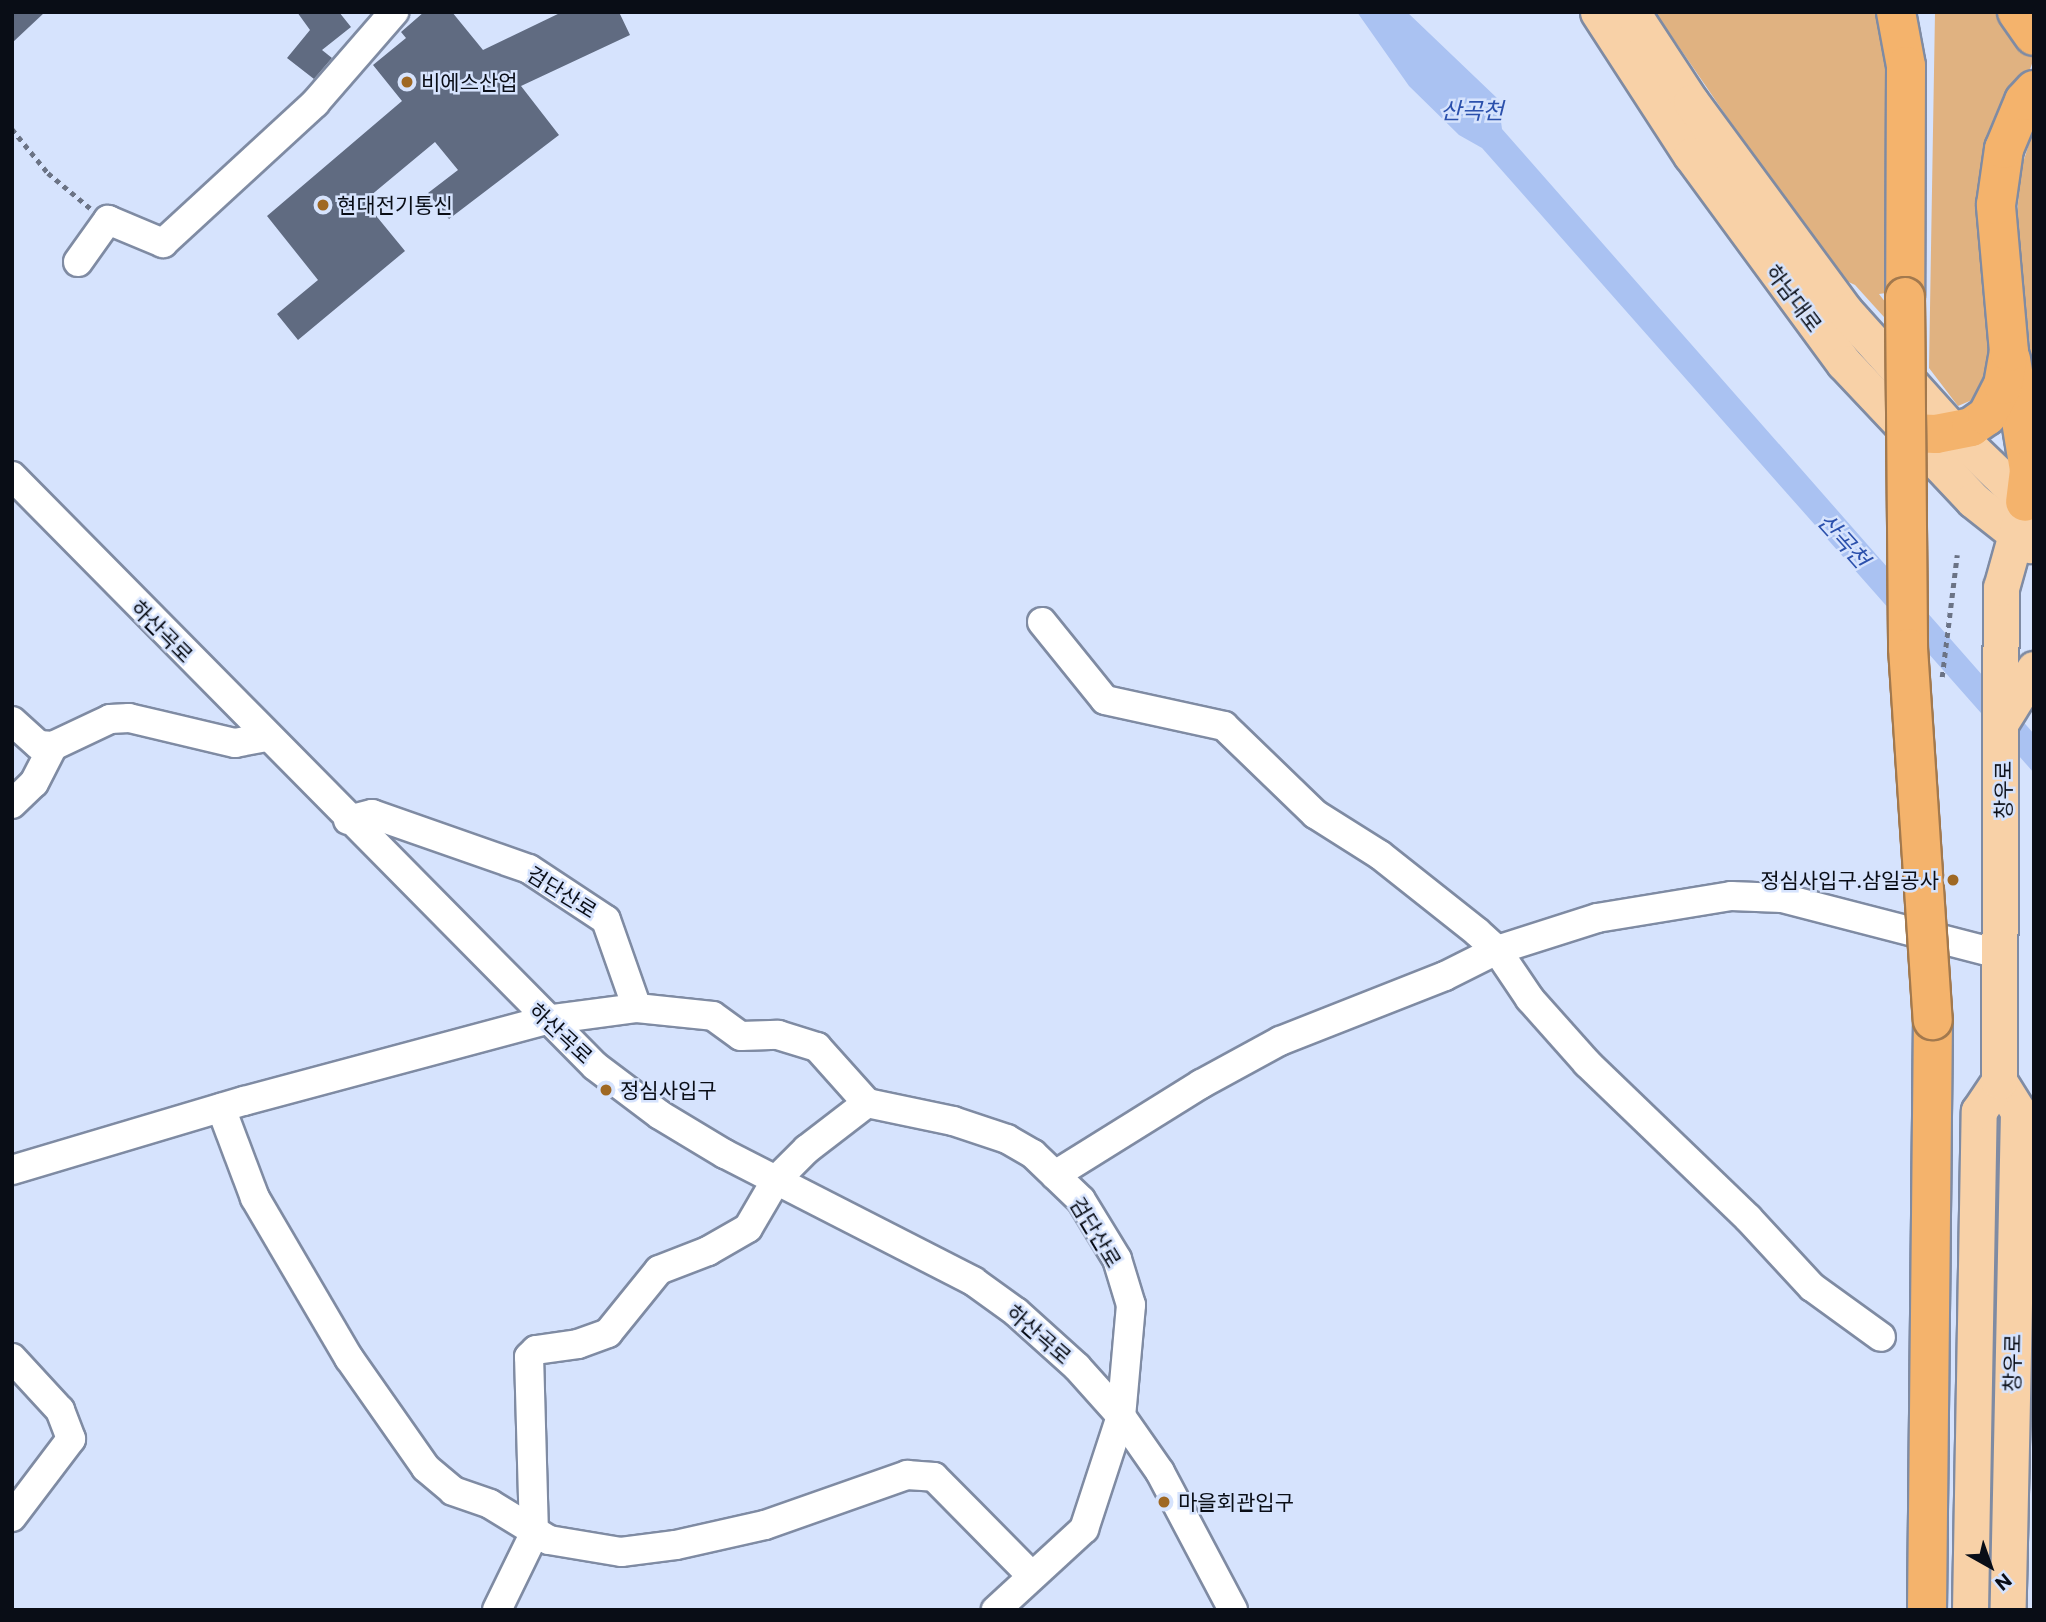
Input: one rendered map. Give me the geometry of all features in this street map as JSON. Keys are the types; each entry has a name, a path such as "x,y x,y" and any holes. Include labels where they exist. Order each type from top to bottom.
{"highway":[{"path":"1896,12 1906,66 1908,230"},
{"path":"1922,12 1905,297 1908,648 1933,1020 1927,1610"},
{"path":"2026,523 2029,470 2020,392 2009,352 1996,205 2004,149 2024,101 2034,90"},
{"path":"1910,433 1953,431 1987,416 2003,385 2009,352"}],"main road":[{"name":"하남대로","path":"1598,12 1778,278 1844,363 1973,500 2026,523"},
{"name":"하남대로","path":"1632,12 1691,102 1845,311 1953,431 2026,523"},
{"name":"창우로","path":"2008,1610 2018,1112 1999,1081 2003,855 2001,588 2026,523"},
{"path":"2003,719 2034,669"},
{"name":"창우로","path":"1970,1610 1979,1111 1999,1081"}],"street":[{"path":"78,262 108,220 163,243 315,103 394,12"},
{"name":"하산곡로","path":"12,476 546,1020 660,1115 776,1180 973,1281 1067,1358 1121,1416 1160,1472 1233,1610"},
{"path":"1042,622 1105,700 1224,726 1315,814 1421,885 1497,950 1530,999 1587,1063 1748,1217 1812,1287 1881,1337"},
{"path":"12,720 39,745 52,746 110,719 129,719 235,743 266,737"},
{"path":"12,804 34,783 52,746"},
{"name":"검단산로","path":"348,820 372,814 540,876 606,920 637,1008"},
{"path":"1055,1175 1201,1084 1280,1041 1445,976 1497,950 1598,918 1731,896 1782,898 1821,905 2001,955"},
{"path":"12,1170 221,1108 546,1020 637,1008 713,1016 741,1036 778,1035 817,1047 867,1103 776,1180 748,1228 708,1251 659,1270 608,1333 578,1344 536,1350 529,1357 534,1534 497,1610"},
{"name":"검단산로","path":"867,1103 953,1121 1007,1139 1055,1175 1081,1200 1117,1259 1131,1305 1121,1416 1084,1529 996,1610"},
{"path":"221,1108 255,1198 349,1358 426,1468 453,1491 500,1509 534,1534 621,1552 676,1545 765,1525 907,1475 934,1477 1031,1575"},
{"path":"12,1357 60,1410 71,1439 12,1517"}],"path":[{"path":"12,129 70,195 108,220"},
{"path":"1947,636 1957,555"}],"shaded area":[{"path":"1655,12 1882,12 1890,44 1886,293 1879,294 1886,303 1884,317 1855,285 1836,276"},
{"path":"1935,12 2002,12 2034,58 1978,217 1989,310 1989,370 1972,400 1958,406 1929,368"},
{"path":"2034,128 2034,388 2017,218 2020,172"}],"water":[{"name":"산곡천","path":"1357,12 1407,12 1498,99 1502,129 2034,734 2034,773 1482,148 1459,135 1409,86"}],"building":[{"path":"12,12 45,12 12,43"},
{"path":"297,12 339,12 351,27 322,50 332,58 314,79 287,58 310,30"},
{"path":"424,12 452,12 483,50 562,12 619,12 630,35 521,86 559,135 449,219 428,193 458,170 435,142 364,201 405,251 298,340 277,314 318,280 267,216 402,101 373,65 406,38 401,32"}],"place":[{"name":"비에스산업","path":"407,82"},
{"name":"현대전기통신","path":"323,205"},
{"name":"정심사입구.삼일공사","path":"1953,880"},
{"name":"정심사입구","path":"606,1090"},
{"name":"마을회관입구","path":"1164,1502"}]}
